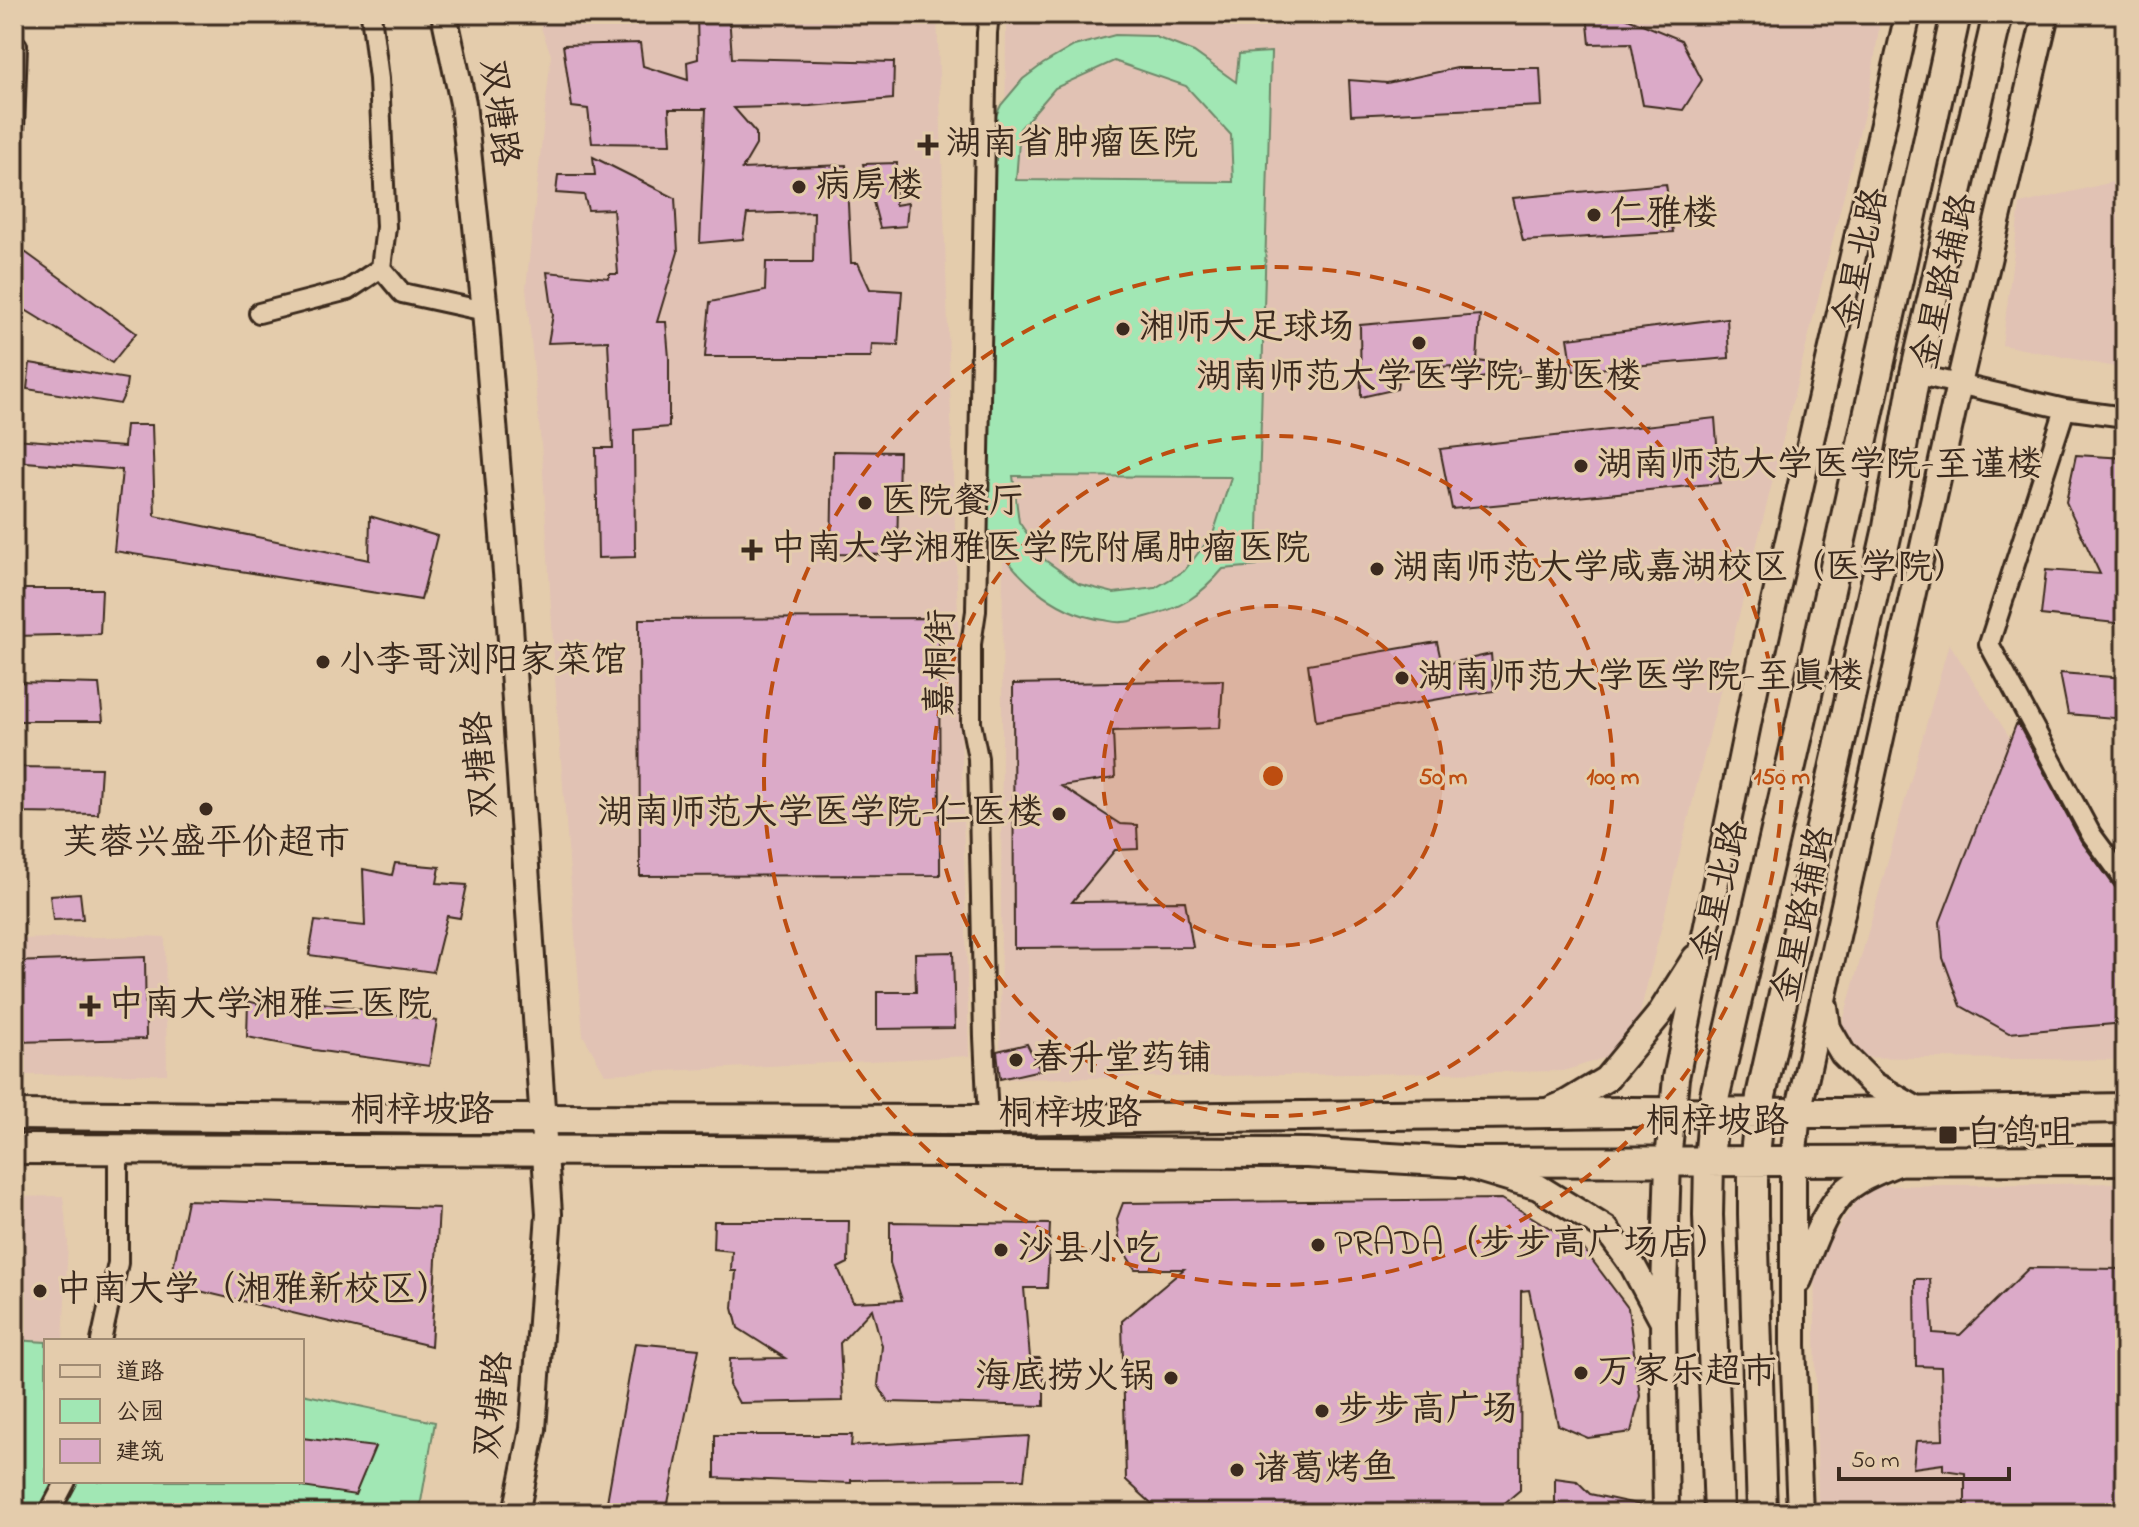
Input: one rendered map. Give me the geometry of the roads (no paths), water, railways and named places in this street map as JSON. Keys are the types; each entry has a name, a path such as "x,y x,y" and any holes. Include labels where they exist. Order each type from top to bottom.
{"main road":[{"name":"金星北路","path":"1719,1513 1708,1215 1713,1112 1956,14"},
{"name":"金星北路","path":"1762,1513 1753,1215 1759,1113 1887,532 1915,374 1998,14"},
{"name":"桐梓坡路","path":"14,1115 988,1120 2125,1108"},
{"name":"桐梓坡路","path":"14,1149 1307,1153 1457,1162 2125,1160"}],"street":[{"path":"371,14 379,79 386,227 381,268 402,293 485,311"},
{"name":"双塘路","path":"444,14 463,103 485,311 509,610 549,1214 533,1429 516,1513"},
{"name":"嘉桐街","path":"988,1120 978,758 971,723 971,644 976,611 989,14"},
{"path":"1666,1513 1663,1322 1668,1161 1676,1078 1761,660 1908,14"},
{"name":"金星路辅路","path":"1800,1513 1793,1293 1793,1161 1798,1113 1959,384 2046,14"},
{"path":"14,128 17,46"},
{"path":"259,313 348,290 381,268"},
{"path":"1915,374 2065,409 2125,417"},
{"path":"2065,409 1989,644 2091,834 2125,880"},
{"path":"1542,1113 1566,1103 1606,1079 1659,1015 1703,946"},
{"path":"1824,996 1828,1028 1843,1054 1873,1084 1921,1112"},
{"path":"101,1339 118,1263 118,1149"},
{"path":"1793,1293 1817,1233 1841,1195 1872,1173 1901,1161"},
{"path":"1457,1162 1538,1187 1606,1229 1633,1266 1663,1322"},
{"path":"49,1513 65,1483"}],"place":[{"name":"湖南省肿瘤医院","path":"928,145"},
{"name":"病房楼","path":"799,187"},
{"name":"仁雅楼","path":"1594,215"},
{"name":"湘师大足球场","path":"1123,329"},
{"name":"湖南师范大学医学院-勤医楼","path":"1419,343"},
{"name":"湖南师范大学医学院-至谨楼","path":"1581,466"},
{"name":"医院餐厅","path":"865,503"},
{"name":"中南大学湘雅医学院附属肿瘤医院","path":"752,550"},
{"name":"湖南师范大学咸嘉湖校区（医学院）","path":"1377,569"},
{"name":"小李哥浏阳家菜馆","path":"323,662"},
{"name":"湖南师范大学医学院-至真楼","path":"1402,678"},
{"name":"芙蓉兴盛平价超市","path":"206,809"},
{"name":"湖南师范大学医学院-仁医楼","path":"1059,814"},
{"name":"中南大学湘雅三医院","path":"90,1006"},
{"name":"春升堂药铺","path":"1016,1060"},
{"name":"白鸽咀","path":"1948,1135"},
{"name":"PRADA（步步高广场店）","path":"1318,1245"},
{"name":"沙县小吃","path":"1001,1250"},
{"name":"中南大学（湘雅新校区）","path":"40,1291"},
{"name":"万家乐超市","path":"1581,1373"},
{"name":"海底捞火锅","path":"1171,1378"},
{"name":"步步高广场","path":"1322,1411"},
{"name":"诸葛烤鱼","path":"1237,1470"}]}
